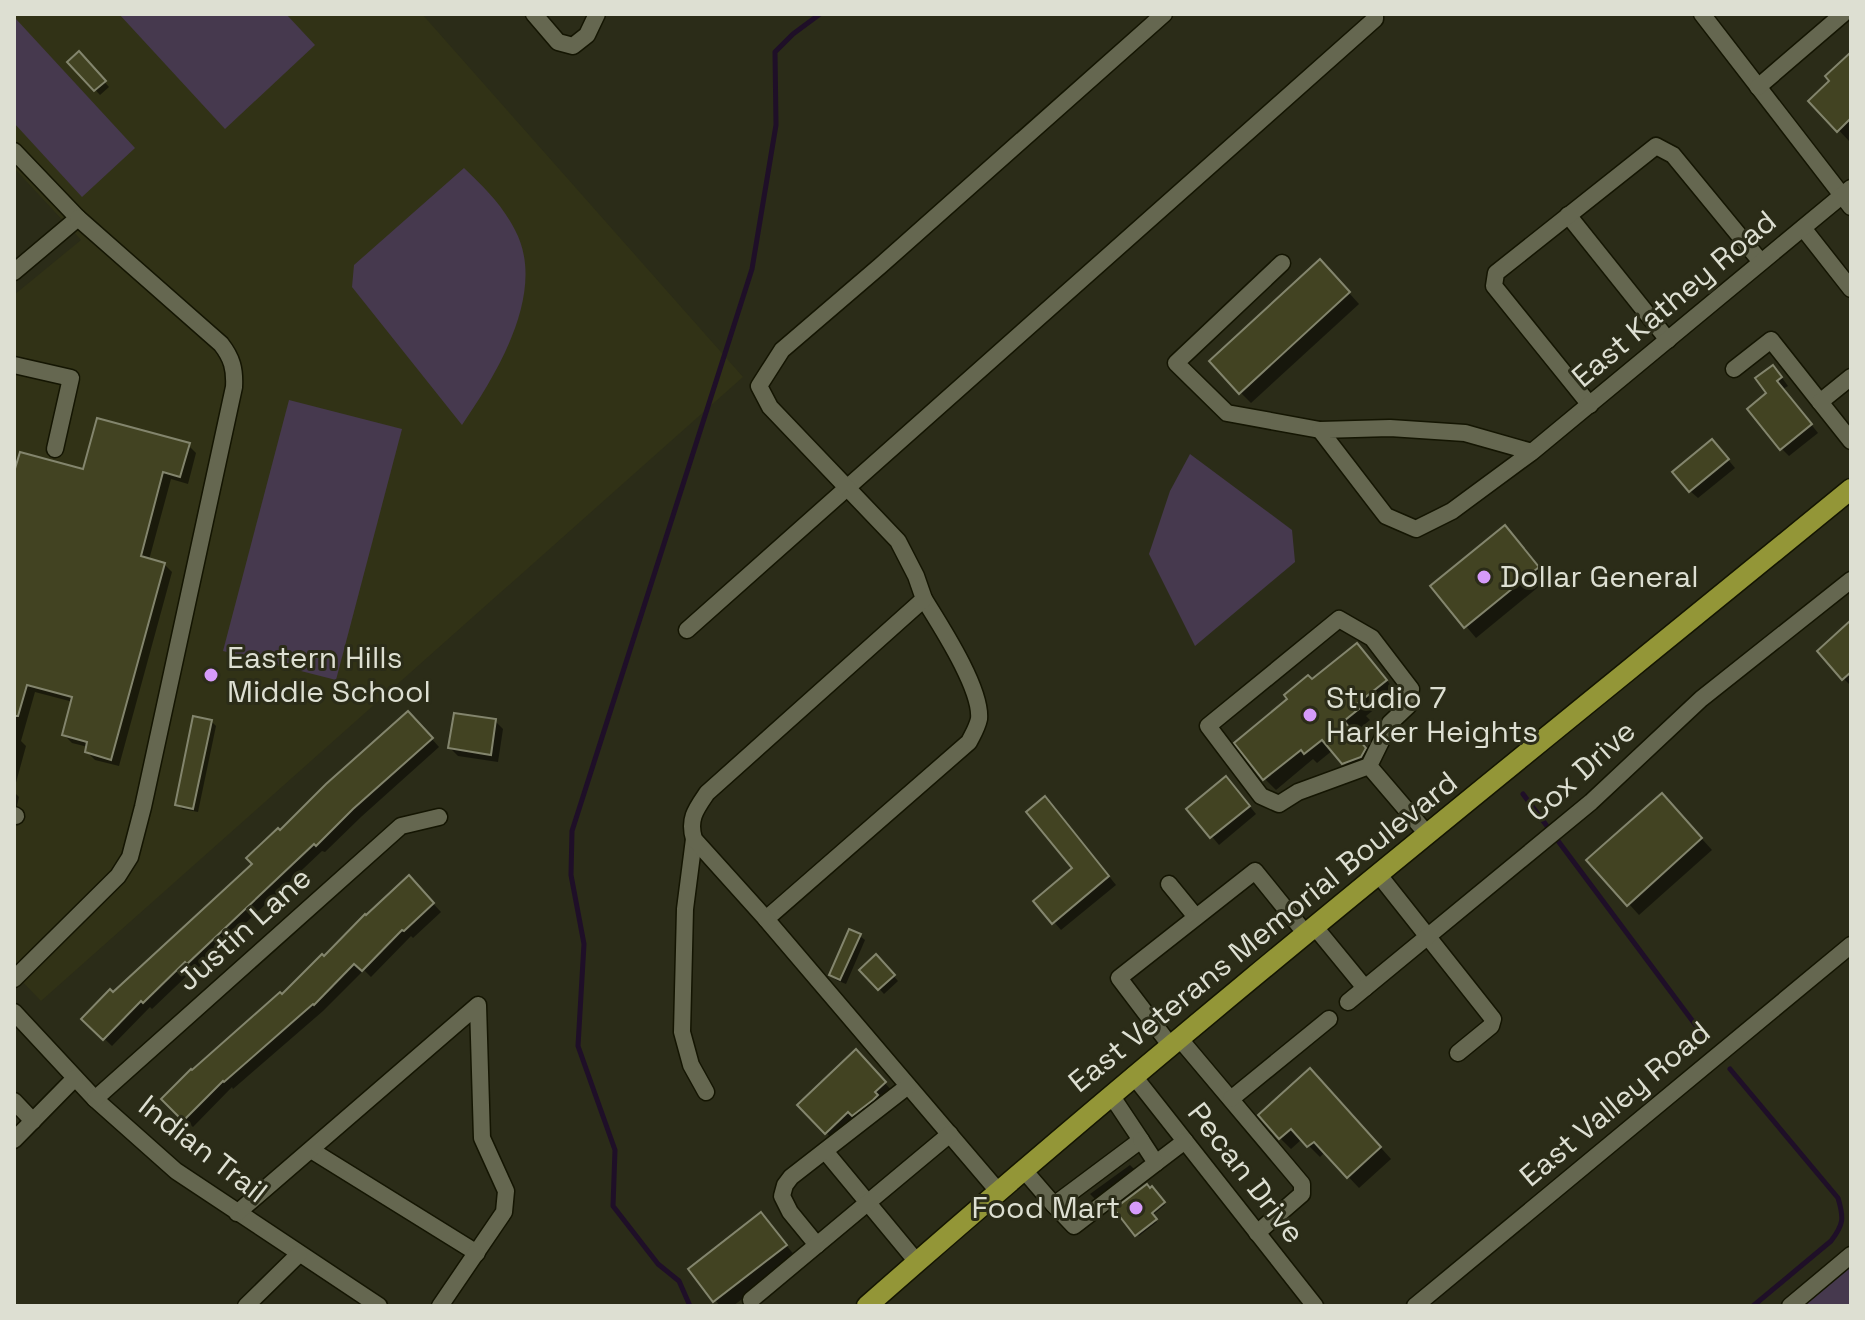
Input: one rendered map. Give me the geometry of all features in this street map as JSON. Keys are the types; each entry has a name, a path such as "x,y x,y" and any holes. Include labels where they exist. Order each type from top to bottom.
{"main road":[{"name":"East Veterans Memorial Boulevard","path":"872,1304 1133,1075 1851,489"}],"street":[{"path":"534,14 558,42 573,46 587,35 597,14"},
{"path":"766,919 969,742 976,729 979,711 953,648 924,599 898,541 770,407 759,386 782,350 1164,14"},
{"path":"687,630 1375,19 1375,14"},
{"path":"1702,14 1848,197"},
{"path":"1758,87 1843,14"},
{"path":"1590,405 1494,286 1496,273 1656,146 1673,155 1761,262"},
{"path":"14,151 78,218 221,344 235,369 234,387 130,857 118,876 14,979"},
{"name":"East Kathey Road","path":"1320,430 1386,516 1416,529 1452,511 1532,452 1803,228 1848,197"},
{"path":"1568,215 1668,340"},
{"path":"14,272 78,218"},
{"path":"1803,228 1851,289"},
{"path":"1282,263 1176,363 1227,413 1320,430 1390,428 1465,433 1532,452"},
{"path":"1734,369 1771,340 1851,441"},
{"path":"14,365 71,378 55,449"},
{"path":"1820,402 1851,377"},
{"name":"Cox Drive","path":"1348,1002 1591,802 1701,699 1851,580"},
{"path":"706,1092 691,1065 682,1032 685,909 694,839 694,812 707,793 924,599"},
{"path":"1339,619 1372,638 1411,689 1408,706 1390,723 1369,766 1298,792 1279,804 1261,796 1208,726 1339,619"},
{"path":"1369,766 1428,835"},
{"name":"Justin Lane","path":"95,1099 401,826 439,817"},
{"path":"694,839 998,1191"},
{"path":"1257,1233 1302,1194 1302,1184 1231,1099 1119,978 1255,871 1365,988"},
{"path":"1379,875 1493,1019 1491,1026 1458,1053"},
{"path":"1169,884 1196,917"},
{"name":"East Valley Road","path":"1415,1306 1851,945"},
{"path":"237,1213 478,1005 482,1138 506,1191 504,1212 440,1306"},
{"name":"Indian Trail","path":"14,1012 95,1099 176,1171 379,1306"},
{"path":"1231,1099 1329,1019"},
{"name":"Pecan Drive","path":"1133,1075 1315,1306"},
{"path":"14,1140 75,1078"},
{"path":"817,1245 790,1212 782,1196 785,1185 791,1177 908,1086"},
{"path":"1111,1095 1156,1163"},
{"path":"14,1101 33,1121"},
{"path":"751,1300 950,1134"},
{"path":"1054,1205 1141,1140"},
{"path":"1023,1169 1074,1226 1185,1141"},
{"path":"311,1150 477,1253"},
{"path":"825,1151 917,1262"},
{"path":"246,1306 299,1254"},
{"path":"1790,1306 1851,1255"}],"shaded area":[{"name":"Eastern Hills Middle School","path":"14,14 422,14 743,377 41,1001 14,973 14,295 81,240 14,168"},
{"path":"119,14 286,14 315,45 225,129"},
{"path":"16,19 135,148 82,197 14,123"},
{"path":"464,168 492,197 515,230 524,254 525,280 522,306 514,332 489,382 462,425 352,287 354,265"},
{"path":"289,400 402,429 336,680 223,651"},
{"path":"1190,454 1292,530 1295,562 1195,646 1149,554 1170,491"},
{"path":"1851,1266 1851,1306 1804,1306"}],"building":[{"path":"79,51 106,81 94,91 67,62"},
{"path":"1851,52 1851,118 1837,132 1808,101 1829,81 1825,76"},
{"path":"1320,259 1350,292 1239,394 1209,361"},
{"path":"1773,365 1782,377 1777,381 1812,424 1780,450 1747,409 1766,393 1755,378"},
{"path":"97,418 190,443 180,477 163,472 141,556 165,563 111,760 85,752 87,742 62,735 72,697 27,685 18,716 14,716 14,472 20,452 83,469"},
{"path":"1712,439 1729,459 1689,492 1672,472"},
{"name":"Dollar General","path":"1505,525 1539,567 1464,628 1430,586"},
{"path":"1851,620 1851,672 1842,680 1817,651"},
{"name":"Studio 7 Harker Heights","path":"1357,643 1387,680 1357,704 1360,708 1344,721 1366,748 1361,757 1342,764 1322,740 1304,754 1301,750 1263,780 1234,743 1287,699 1284,695 1308,675 1312,679"},
{"path":"408,711 433,738 316,846 314,844 187,964 185,962 143,1003 141,1001 103,1040 81,1019 110,989 113,992 252,864 246,858"},
{"path":"454,713 496,719 491,755 448,748"},
{"path":"193,716 212,720 193,809 175,805"},
{"path":"1226,776 1250,806 1210,838 1186,809"},
{"path":"1662,793 1702,838 1627,906 1586,860"},
{"path":"1045,796 1109,876 1052,924 1033,901 1072,868 1026,812"},
{"path":"409,875 434,903 362,971 354,964 314,1005 223,1081 183,1121 161,1099 191,1069 280,992 282,994"},
{"path":"849,929 861,934 840,980 829,975"},
{"path":"876,954 895,975 878,990 859,970"},
{"path":"856,1049 886,1082 875,1092 878,1095 873,1100 852,1116 848,1112 825,1134 797,1105"},
{"path":"1310,1068 1381,1147 1347,1178 1314,1142 1307,1147 1291,1129 1279,1139 1258,1115"},
{"name":"Food Mart","path":"1147,1184 1165,1202 1152,1213 1157,1219 1135,1236 1114,1209"},
{"path":"761,1212 787,1245 713,1302 688,1269"}],"waterway":[{"path":"690,1306 679,1281 658,1264 613,1206 615,1150 578,1046 584,944 571,875 572,831 752,269 776,125 775,52 820,14"},
{"path":"1523,794 1706,1039"},
{"path":"1730,1069 1838,1198 1842,1216 1841,1225 1831,1241 1753,1306"}],"place":[{"name":"Dollar General","path":"1484,577"},
{"name":"Eastern Hills Middle School","path":"211,675"},
{"name":"Studio 7 Harker Heights","path":"1310,715"},
{"name":"Food Mart","path":"1136,1208"}]}
